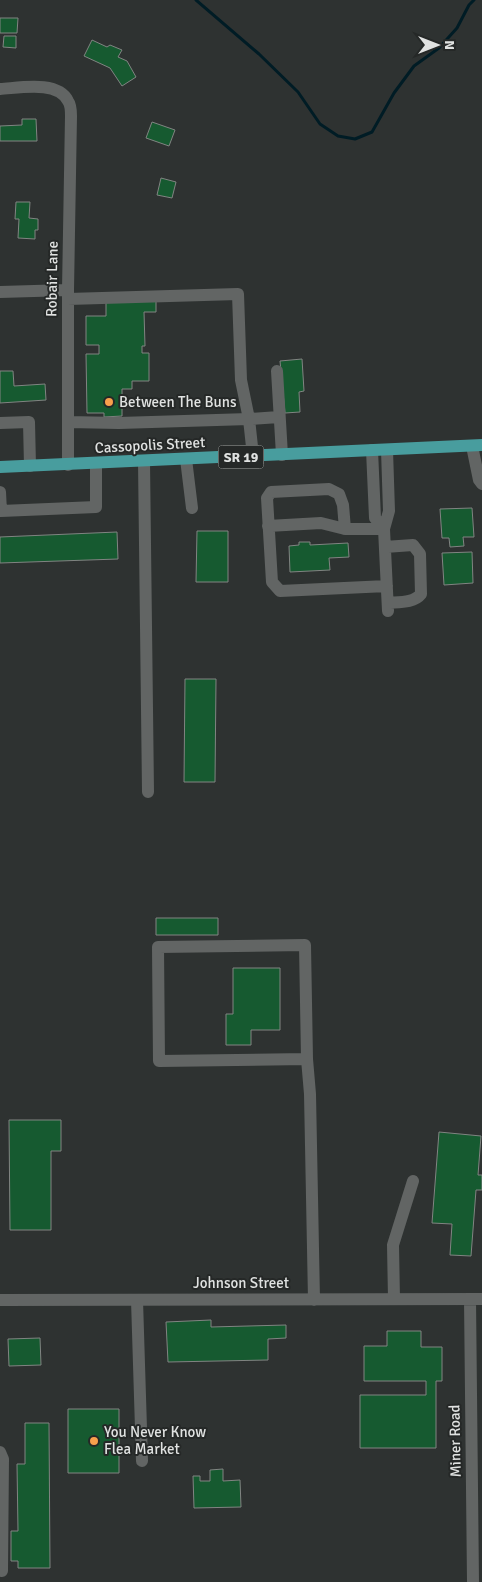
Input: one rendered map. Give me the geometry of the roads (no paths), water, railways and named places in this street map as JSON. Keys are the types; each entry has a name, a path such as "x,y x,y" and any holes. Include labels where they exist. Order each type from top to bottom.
{"main road":[{"name":"Cassopolis Street","path":"0,467 186,460 477,445"}],"street":[{"name":"Robair Lane","path":"0,89 42,87 56,89 69,102 71,116 68,465"},
{"path":"0,292 68,295 238,294 241,380 249,419 253,456"},
{"path":"277,371 282,455"},
{"path":"68,422 120,423 279,417"},
{"path":"0,423 29,422 30,466"},
{"path":"477,445 479,480 482,484"},
{"path":"372,450 376,518 384,529"},
{"path":"385,547 413,545 420,554 421,594 418,598 388,607 384,529 389,511 388,450"},
{"path":"186,460 192,508"},
{"path":"144,461 148,792"},
{"path":"0,492 1,511 96,508 96,464"},
{"path":"345,529 343,505 339,494 329,489 271,492 267,498 272,582 280,591 387,586"},
{"path":"268,526 321,523 345,529 384,529"},
{"path":"306,1059 159,1061 158,947 305,945 306,1059 310,1094 314,1300"},
{"path":"394,1299 393,1245 413,1181"},
{"name":"Johnson Street","path":"0,1300 476,1299"},
{"name":"Miner Road","path":"473,1582 477,1466 476,1299"},
{"path":"137,1300 142,1461"},
{"path":"0,1452 3,1459 2,1571"}],"waterway":[{"path":"196,0 259,54 298,92 320,124 338,136 355,139 372,132 394,93 414,66 439,48 457,28 469,5 474,0"}],"place":[{"name":"Between The Buns","path":"109,402"},
{"name":"You Never Know Flea Market","path":"94,1441"}]}
